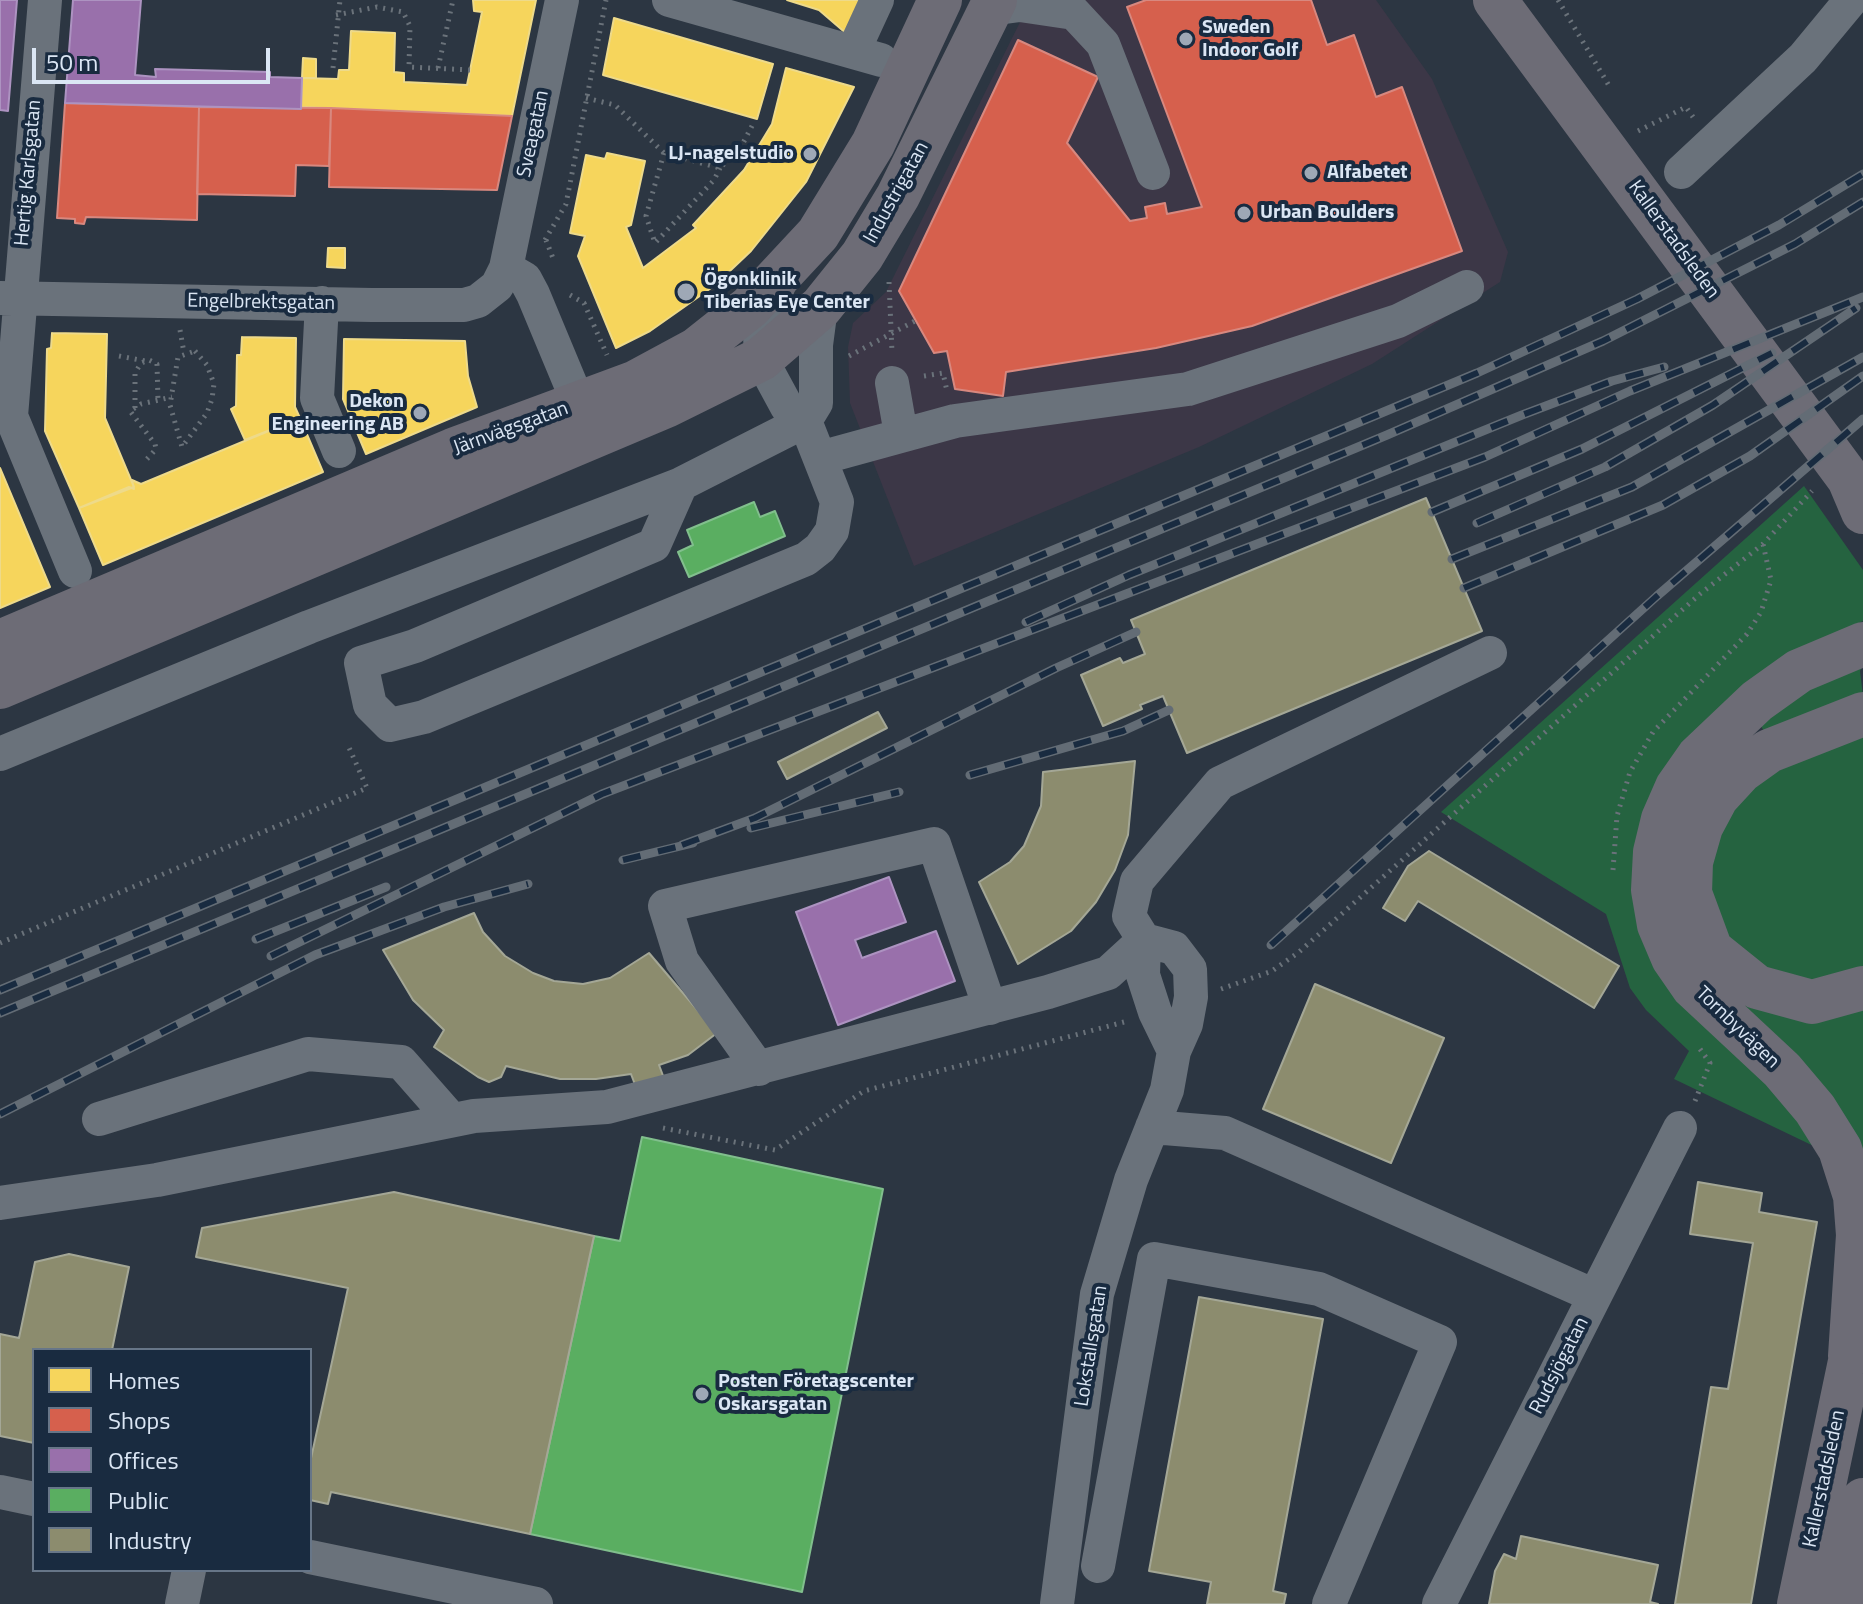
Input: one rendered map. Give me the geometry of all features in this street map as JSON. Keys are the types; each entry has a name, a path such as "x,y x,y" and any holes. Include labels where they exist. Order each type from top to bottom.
{"main road":[{"path":"880,62 940,0"},
{"name":"Kallerstadsleden","path":"1496,0 1858,494"},
{"name":"Industrigatan","path":"761,359 821,307 862,256 898,196 992,4"},
{"name":"Järnvägsgatan","path":"0,642 453,450 572,392 634,383 697,349 750,307 783,275 818,234 845,192 880,62"},
{"name":"Järnvägsgatan","path":"0,687 562,450 696,392 761,359"},
{"name":"Tornbyvägen","path":"1850,1356 1858,1235 1855,1196 1840,1149 1815,1109 1782,1070 1693,987 1673,958 1659,925 1653,890 1655,852 1663,819 1677,787 1698,757 1757,701 1799,671 1863,644"},
{"name":"Tornbyvägen","path":"1863,714 1769,751 1741,771 1717,797 1701,827 1691,862 1690,893 1711,950 1757,987 1812,1002 1863,988"},
{"name":"Kallerstadsleden","path":"1799,1604 1863,1307"},
{"name":"Kallerstadsleden","path":"1841,1604 1863,1500"},
{"path":"1861,1604 1863,1596"}],"street":[{"name":"Hertig Karlsgatan","path":"45,0 9,299 11,416 75,571"},
{"name":"Sveagatan","path":"506,268 562,0"},
{"path":"669,0 880,62 877,0"},
{"path":"1681,172 1803,58 1851,0"},
{"path":"992,4 1068,6 1103,44 1153,173"},
{"name":"Engelbrektsgatan","path":"9,299 464,305 488,296 506,268"},
{"path":"506,268 530,286 572,392 574,426 562,450"},
{"path":"681,484 654,545 415,646 361,663 370,705 390,725 424,717 806,559 820,548 837,516 837,502 805,421 787,407 761,359 760,335 783,275"},
{"path":"820,458 955,421 1188,389 1398,321 1467,287"},
{"path":"322,303 317,398 339,451"},
{"path":"0,754 309,627 681,484 805,421 816,403 816,345 821,307"},
{"path":"892,369 901,434"},
{"path":"1174,1051 1155,1012 1143,975 1144,940 1129,916 1137,881 1220,783 1490,653"},
{"path":"759,1069 682,961 665,906 934,844 990,1008"},
{"path":"0,1203 157,1180 452,1120 607,1107 938,1023 1108,973 1144,940"},
{"name":"Lokstallsgatan","path":"1057,1604 1097,1294 1131,1180 1167,1090 1174,1051 1186,1024 1191,997 1190,969 1174,948 1144,940"},
{"path":"99,1119 308,1054 401,1062 452,1120"},
{"path":"1152,1127 1225,1133 1595,1296"},
{"name":"Rudsjögatan","path":"1439,1604 1680,1128"},
{"path":"1098,1566 1154,1259 1319,1289 1440,1342 1329,1604"},
{"path":"0,1492 32,1499"},
{"path":"312,1557 536,1604"},
{"path":"182,1604 189,1572"}],"path":[{"path":"333,68 336,15 340,0"},
{"path":"438,68 453,0"},
{"path":"506,268 524,259 545,239 557,225 566,204 606,0"},
{"path":"336,15 377,7 403,12 410,26 409,67 470,70"},
{"path":"586,98 615,105 664,153 720,168"},
{"path":"1636,131 1686,107"},
{"path":"664,153 646,216 655,243 714,180 720,168 741,147 754,122"},
{"path":"545,239 556,264"},
{"path":"892,286 892,369"},
{"path":"566,288 571,298 584,303 609,360"},
{"path":"847,358 915,321"},
{"path":"180,342 184,353"},
{"path":"195,351 201,355 214,384 207,413 182,447 175,432 170,405 178,357 184,353 195,351"},
{"path":"572,392 609,360 621,355"},
{"path":"119,356 157,364 158,400"},
{"path":"135,408 135,373 145,362"},
{"path":"147,459 156,449 155,444 130,411 172,397"},
{"path":"1191,997 1259,977 1299,952 1700,594 1763,544"},
{"path":"0,943 367,788 347,743"},
{"path":"607,1107 626,1121 775,1150 864,1091 1155,1012"}],"shaded area":[{"path":"1031,0 1376,0 1432,79 1508,252 1500,282 1372,364 1199,447 914,566 850,403 848,347 853,323 886,292"}],"green space":[{"path":"1804,486 1863,570 1863,621 1817,642 1636,850 1824,1151 1674,1079 1689,1051 1646,1010 1630,988 1606,914 1441,812"},
{"path":"1863,665 1860,671 1863,696 1766,735 1756,717 1781,699"},
{"path":"1863,728 1863,970 1805,984 1762,971 1714,922 1706,865 1712,838 1749,786"},
{"path":"1747,999 1863,1004 1863,1169 1739,1010"}],"building: Homes":[{"path":"473,0 536,0 512,116 301,107 302,78 338,79 339,70 349,70 351,31 395,33 394,72 404,73 404,82 467,85 482,12 474,11"},
{"path":"787,0 865,0 848,35 819,10"},
{"path":"614,18 773,64 757,119 603,75"},
{"path":"303,58 316,59 316,78 302,78"},
{"path":"786,68 854,87 806,182 751,251 714,286 650,331 616,348 578,256 585,236 570,233 586,155 605,159 607,153 645,161 631,225 626,227 643,268 696,228 693,225 744,170 772,124"},
{"path":"328,248 345,248 345,268 327,267"},
{"path":"52,333 107,334 105,418 134,487 79,508 45,431 47,349 51,348"},
{"path":"242,337 296,338 295,407 300,418 245,440 231,409 236,406 237,355 241,355"},
{"path":"344,339 465,341 468,376 477,407 366,454 343,399"},
{"path":"300,418 323,472 103,565 79,508 129,487 134,489 132,480 141,484"},
{"path":"0,468 50,587 0,608"}],"building: Shops":[{"name":"Alfabetet","path":"1146,0 1311,0 1327,45 1354,35 1376,97 1402,87 1462,251 1252,326 1156,348 1006,372 1003,396 955,389 947,351 934,353 899,291 1018,40 1098,77 1067,143 1130,221 1147,218 1145,207 1165,203 1167,214 1202,207 1127,7"},
{"path":"65,103 199,107 197,220 86,217 84,224 75,223 75,219 57,218"},
{"path":"199,107 331,108 329,166 296,165 295,196 197,194"},
{"path":"331,108 512,116 497,190 329,187"}],"building: Offices":[{"path":"0,0 17,0 8,111 0,110"},
{"path":"73,0 141,0 135,75 156,77 155,69 270,72 270,77 302,78 301,109 65,103"},
{"path":"889,877 906,922 855,940 862,958 936,931 955,981 838,1025 796,912"}],"building: Public":[{"path":"754,502 760,517 775,511 785,536 689,577 678,552 693,545 687,530"},
{"name":"Posten Företagscenter Oskarsgatan","path":"642,1137 883,1189 802,1592 530,1534 594,1236 620,1241"}],"building: Industry":[{"path":"1426,498 1482,631 1187,753 1163,696 1103,726 1081,675 1120,658 1123,663 1145,654 1131,620"},
{"path":"878,712 887,728 787,779 778,762"},
{"path":"1135,761 1128,835 1115,870 1096,902 1071,931 1018,964 979,882 1010,862 1024,846 1041,806 1043,772"},
{"path":"1429,851 1619,966 1594,1008 1418,901 1405,921 1383,908 1408,866"},
{"path":"474,913 483,932 505,956 533,973 554,981 583,984 610,978 649,953 717,1033 688,1055 659,1065 665,1081 637,1090 631,1074 596,1079 560,1079 506,1066 501,1077 489,1082 478,1077 434,1047 444,1030 413,1000 383,950"},
{"path":"1315,984 1444,1038 1391,1163 1263,1109"},
{"path":"1698,1182 1762,1193 1759,1212 1817,1222 1751,1604 1675,1604 1711,1387 1728,1389 1753,1243 1690,1234"},
{"path":"394,1192 594,1236 530,1534 331,1492 328,1504 312,1500 312,1454 348,1288 196,1257 202,1228"},
{"path":"69,1254 129,1267 112,1348 32,1348 32,1443 0,1436 0,1334 19,1338 35,1262"},
{"path":"1199,1297 1323,1319 1273,1591 1286,1594 1284,1604 1207,1604 1211,1582 1149,1571"},
{"path":"1521,1536 1658,1565 1650,1602 1658,1604 1489,1604 1495,1571 1504,1554 1516,1559"}],"railway":[{"path":"0,990 1477,373 1637,299 1779,225 1863,174"},
{"path":"0,1013 1387,435 1603,341 1795,244 1863,202"},
{"path":"271,956 602,794 1485,457 1630,391 1863,297"},
{"path":"1477,523 1605,467 1713,405 1856,308"},
{"path":"1432,512 1582,449 1772,353"},
{"path":"1452,559 1632,487 1863,357"},
{"path":"1026,622 1129,575 1522,415 1612,381 1664,367"},
{"path":"1464,588 1663,505 1750,456 1863,376"},
{"path":"1271,945 1657,596 1863,419"},
{"path":"682,845 755,818 1056,668 1136,632"},
{"path":"970,775 1123,731 1169,710"},
{"path":"751,828 899,792"},
{"path":"623,860 693,843"},
{"path":"0,1114 315,955 444,907 528,884"},
{"path":"256,939 386,887"}],"place":[{"name":"Sweden Indoor Golf","path":"1186,39"},
{"name":"LJ-nagelstudio","path":"810,154"},
{"name":"Alfabetet","path":"1311,173"},
{"name":"Urban Boulders","path":"1244,213"},
{"name":"Ögonklinik Tiberias Eye Center","path":"686,292"},
{"name":"Dekon Engineering AB","path":"420,413"},
{"name":"Posten Företagscenter Oskarsgatan","path":"702,1394"}]}
